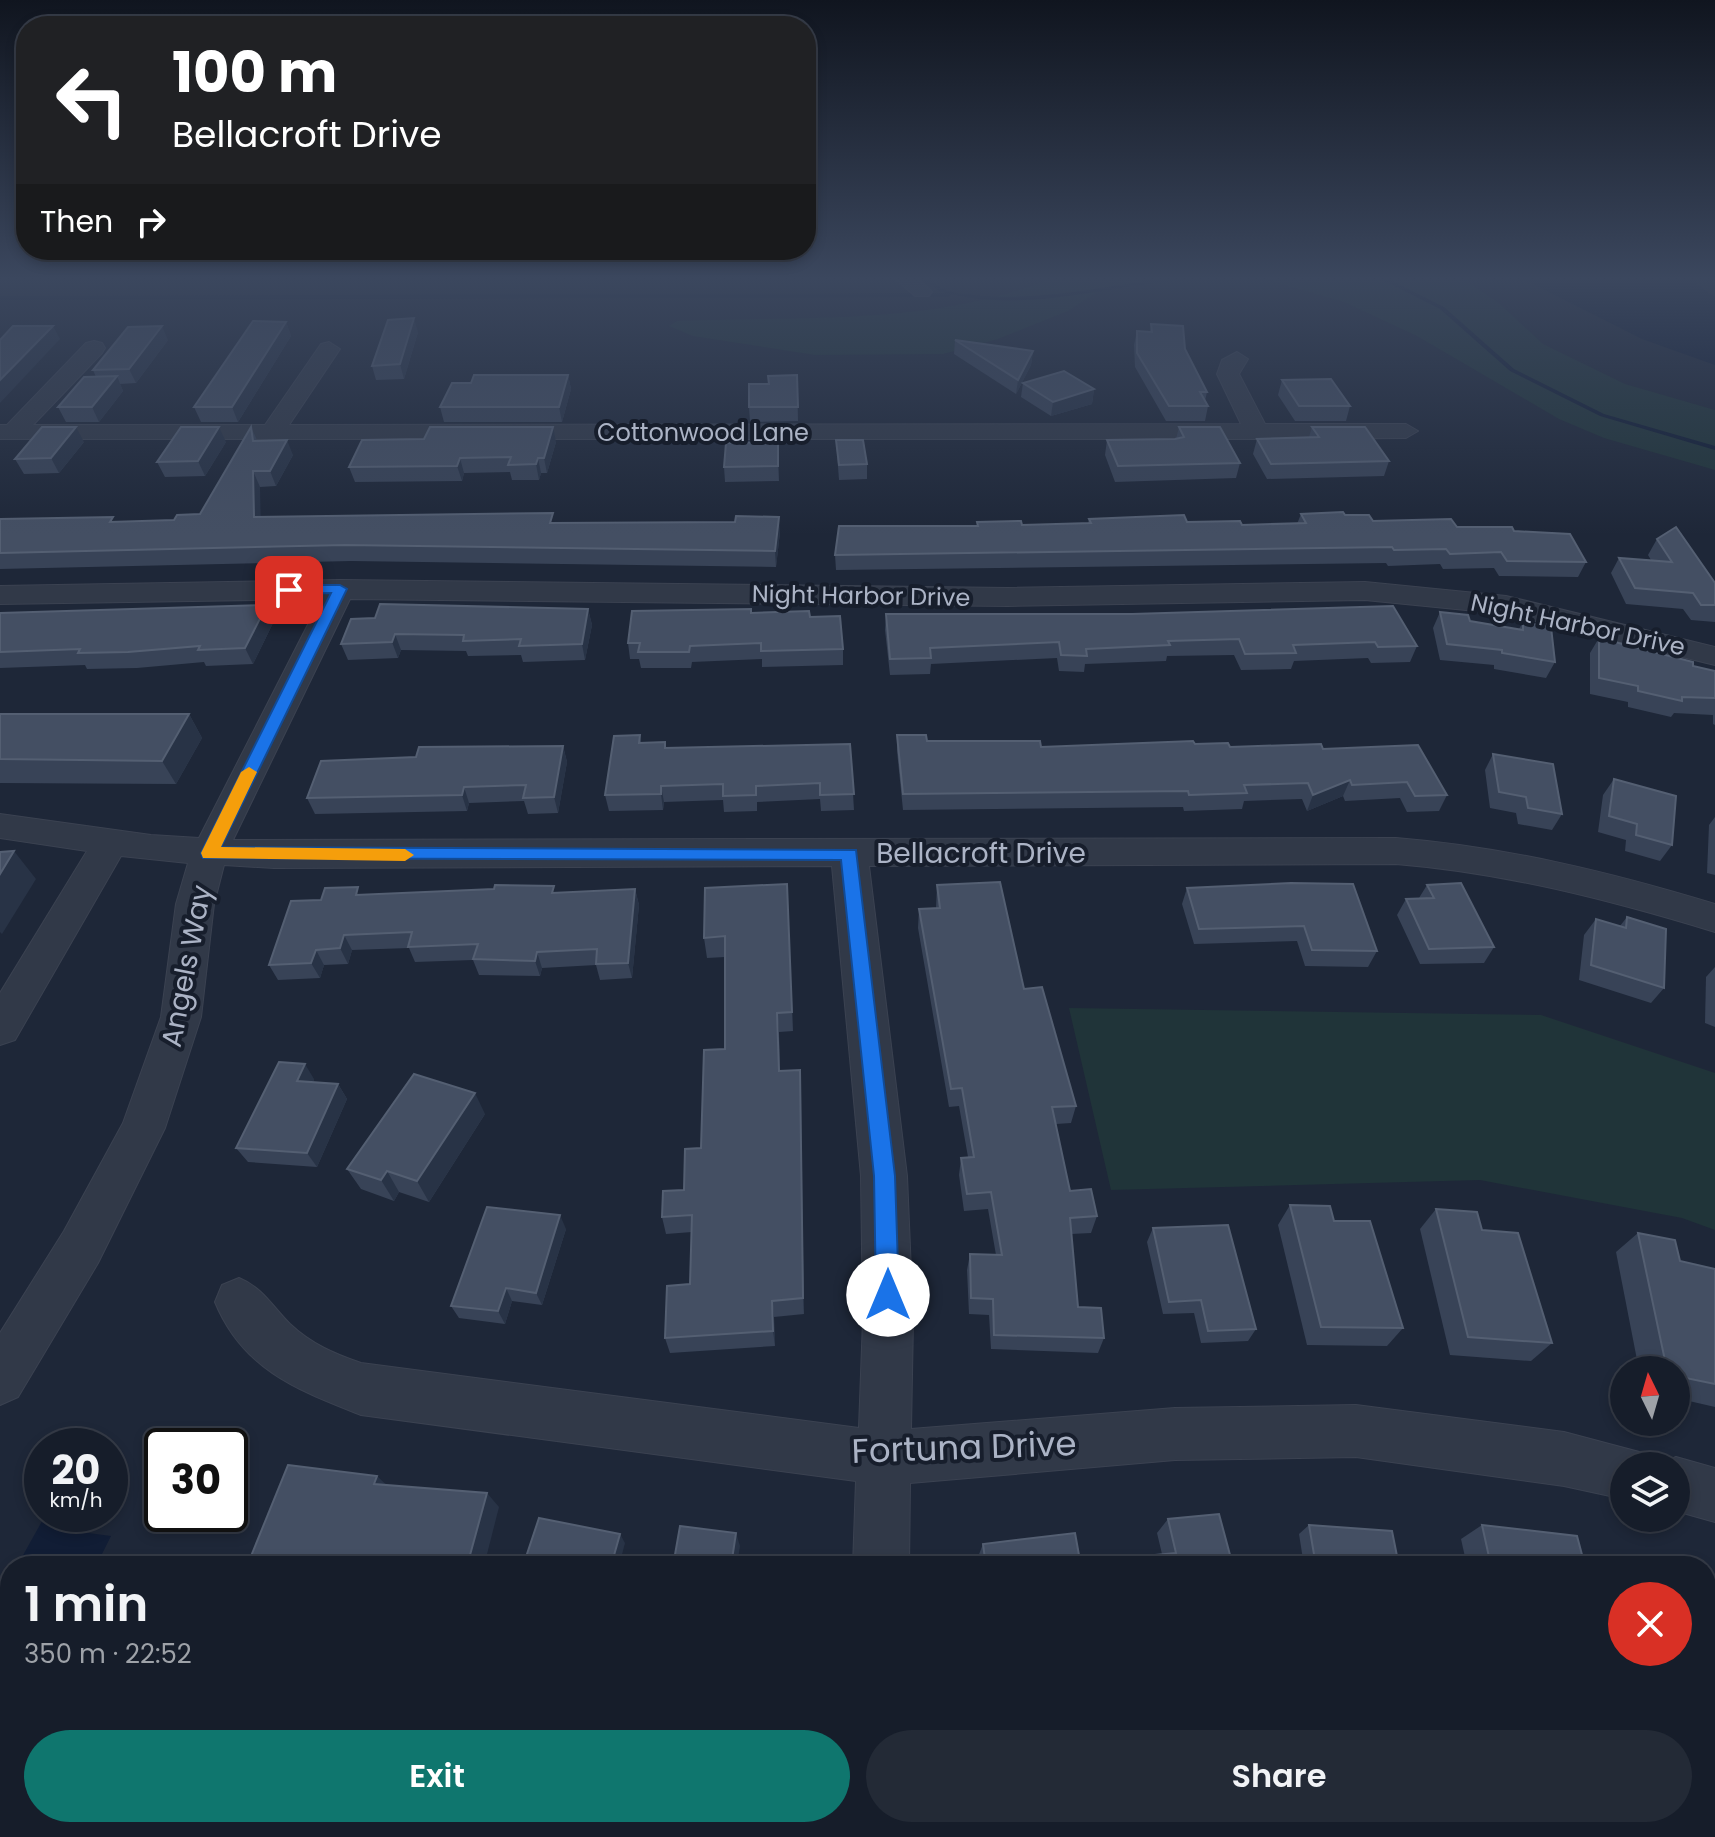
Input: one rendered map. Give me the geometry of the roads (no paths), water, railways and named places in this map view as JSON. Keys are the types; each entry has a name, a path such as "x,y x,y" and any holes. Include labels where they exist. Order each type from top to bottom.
{"street":[{"path":"6,432 79,363"},
{"path":"272,432 320,363"},
{"path":"1233,363 1228,374 1257,432"},
{"name":"Cottonwood Lane","path":"6,432 974,425 1257,432 1406,431"},
{"name":"Night Harbor Drive","path":"0,595 340,589 915,598 1365,591 1506,605 1715,656"},
{"name":"Angels Way","path":"0,1379 81,1247 143,1128 181,1017 195,904 209,853 340,589"},
{"name":"Bellacroft Drive","path":"0,826 209,853 1396,851 1455,855 1554,871 1715,918"},
{"path":"0,1028 111,842"},
{"path":"849,854 884,1176 888,1320 881,1556"},
{"name":"Fortuna Drive","path":"239,1302 273,1342 308,1369 361,1389 787,1447 883,1457 960,1454 1175,1434 1356,1431 1564,1459 1610,1469"},
{"path":"1690,1488 1715,1495"}],"water":[{"path":"36,1532 81,1532 111,1536 101,1556 23,1556"}],"waterway":[{"path":"1504,363 1512,370 1602,415 1715,448"}]}
